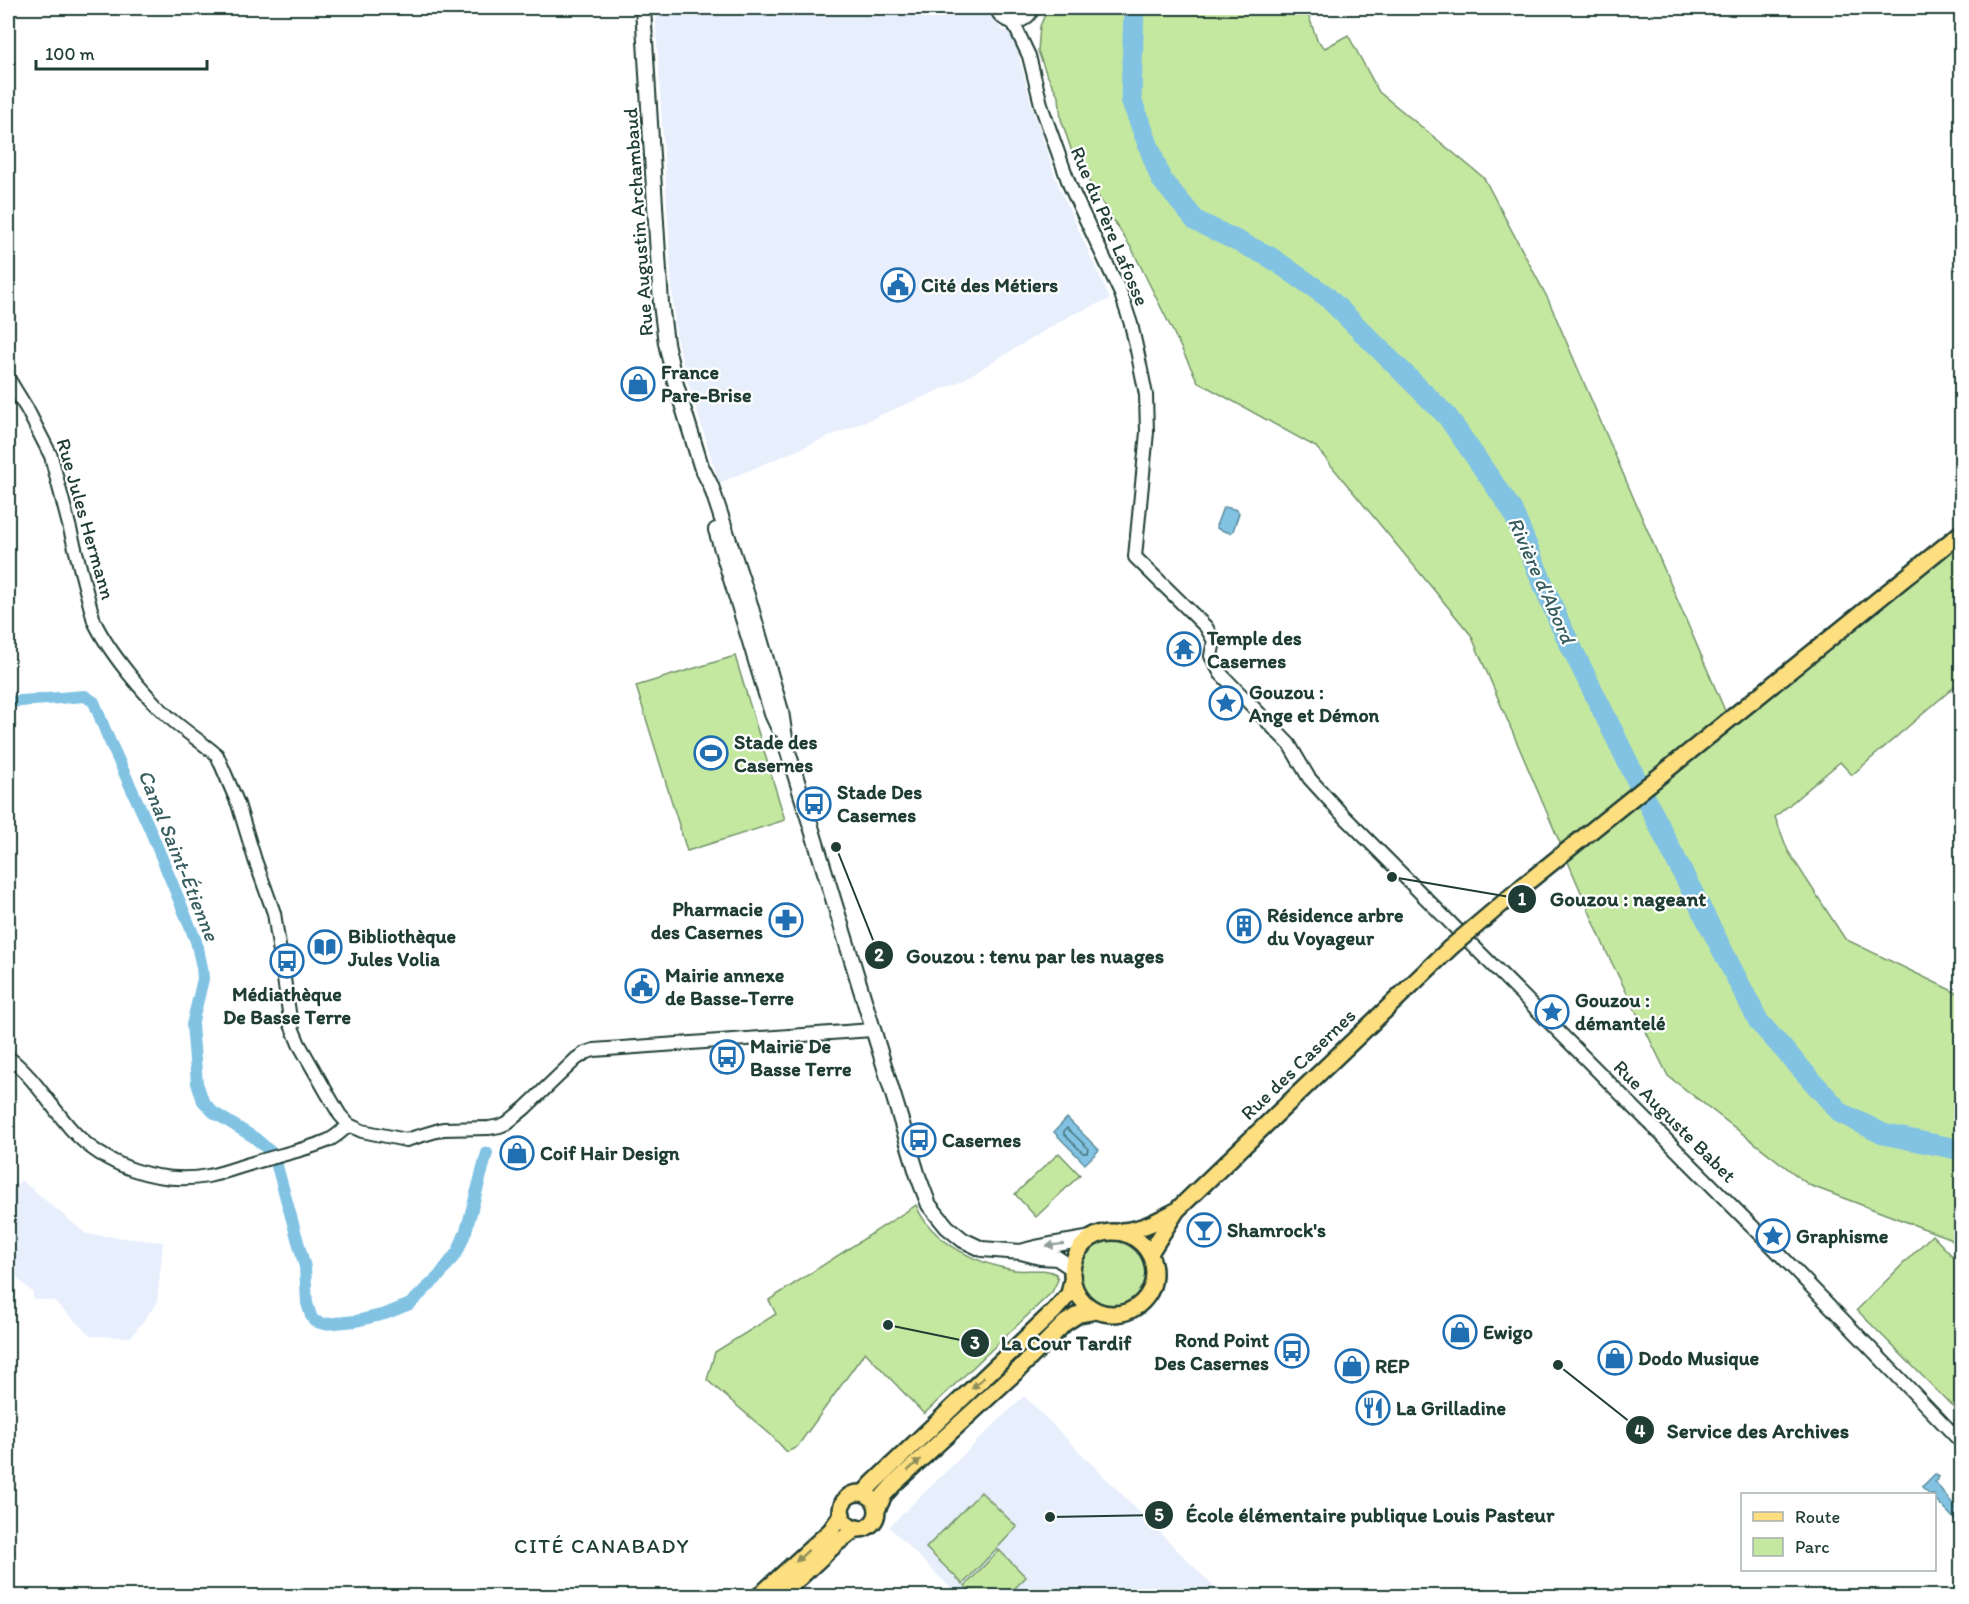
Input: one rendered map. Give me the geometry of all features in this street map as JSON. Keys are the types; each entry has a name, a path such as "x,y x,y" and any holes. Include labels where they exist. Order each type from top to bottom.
{"main road":[{"name":"Rue Augustin Archambaud","path":"643,8 661,304 666,343 674,378 701,466 711,486 749,601 781,711 786,745 918,1176 929,1205 947,1227 963,1240 982,1249 1021,1252 1040,1257 1057,1257 1072,1274"},
{"name":"Rue des Casernes","path":"1177,1210 1450,948 1523,886 1962,532"},
{"path":"1120,1232 1148,1226 1177,1210"},
{"path":"1150,1253 1177,1210"},
{"path":"780,1596 837,1543 857,1528 870,1524 874,1520 884,1495 894,1484 1065,1323 1079,1314 1096,1311 1117,1314 1136,1307 1144,1300 1154,1280 1155,1267 1150,1253 1142,1243 1132,1235 1110,1231 1090,1238 1075,1257 1069,1294 1054,1311 864,1493"},
{"name":"Rue Augustin Archambaud","path":"1021,1252 1040,1246 1059,1245 1090,1238"},
{"path":"1072,1274 1080,1298 1096,1311"},
{"path":"857,1528 847,1523 842,1514 842,1507 848,1497 864,1493 873,1499 877,1509"},
{"path":"759,1596 831,1530 842,1514"}],"street":[{"path":"996,8 1001,17 1013,22 1019,22 1031,12"},
{"name":"Rue du Père Lafosse","path":"1029,56 1031,12"},
{"name":"Rue du Père Lafosse","path":"1013,22 1029,56 1056,151 1074,196 1121,294 1131,324 1146,395 1147,432 1135,557"},
{"name":"Rue Jules Hermann","path":"8,378 45,441 51,456 94,621 105,642 147,695 169,717 217,756 222,764 238,804 274,913 291,1025 299,1044 327,1093 349,1125"},
{"name":"Rue Auguste Babet","path":"1135,557 1206,627 1214,641 1211,656 1221,674 1289,744 1310,778 1335,807 1767,1241 1962,1443"},
{"path":"8,1057 20,1067 87,1145 114,1162 152,1175 208,1176 328,1141 349,1125 362,1131 406,1140 443,1129 500,1126 525,1108 576,1059 594,1050 872,1030"}],"shaded area":[{"path":"655,8 985,8 984,14 993,18 1001,29 1013,34 1032,107 1059,187 1110,299 1069,316 959,382 719,483 677,341"},
{"path":"21,1180 86,1234 163,1242 157,1303 131,1337 91,1336 54,1301 33,1299 33,1293 8,1269 8,1195"},
{"path":"1024,1396 1223,1596 959,1596 889,1527"}],"green space":[{"path":"1048,8 1306,8 1317,40 1325,48 1348,35 1379,92 1484,178 1548,299 1732,727 1737,714 1961,541 1961,681 1852,775 1840,762 1775,817 1788,851 1845,939 1961,995 1961,1247 1949,1238 1809,1185 1668,1076 1607,953 1471,635 1316,447 1198,382 1132,249 1072,152 1061,119 1059,97 1046,73 1038,51 1040,26"},
{"name":"Stade des Casernes","path":"735,656 785,820 687,851 636,686"},
{"path":"1059,1153 1080,1175 1036,1217 1015,1194"},
{"path":"916,1205 932,1230 971,1257 1014,1270 1041,1270 1056,1274 1058,1280 1052,1292 924,1414 865,1352 797,1447 787,1452 771,1435 707,1380 715,1352 776,1314 769,1300"},
{"path":"1932,1235 1961,1265 1961,1415 1857,1310"},
{"path":"1113,1236 1126,1239 1138,1246 1145,1258 1148,1271 1145,1284 1138,1296 1126,1303 1113,1306 1100,1303 1088,1296 1081,1284 1078,1271 1081,1258 1088,1246 1100,1239"},
{"path":"981,1492 1017,1527 963,1584 926,1548"},
{"path":"999,1550 1026,1577 1007,1596 976,1596 965,1586"}],"water":[{"path":"1225,507 1237,510 1239,513 1233,531 1230,533 1216,526"},
{"path":"1067,1118 1099,1150 1085,1164 1054,1132"},
{"path":"1935,1474 1939,1477 1935,1482 1961,1514 1961,1520 1958,1523 1936,1500 1936,1493 1929,1493 1922,1487"}],"waterway":[{"name":"Rivière d'Abord","path":"1134,8 1131,99 1161,179 1196,221 1270,257 1325,295 1447,416 1512,510 1560,624 1759,1022 1841,1113 1883,1134 1962,1150"},
{"name":"Canal Saint-Étienne","path":"8,702 85,696 94,702 196,941 203,979 192,1025 197,1083 203,1101 213,1112 255,1138 271,1152"},
{"name":"Canal Saint-Étienne","path":"277,1166 305,1267 307,1303 314,1321 324,1324 356,1321 385,1314 410,1304 439,1276 458,1251 466,1231 487,1153"}],"place":[{"name":"Cité des Métiers","path":"898,285"},
{"name":"France Pare-Brise","path":"638,384"},
{"name":"Temple des Casernes","path":"1184,649"},
{"name":"Gouzou : Ange et Démon","path":"1226,703"},
{"name":"Stade des Casernes","path":"711,753"},
{"name":"Stade Des Casernes","path":"814,804"},
{"name":"Gouzou : tenu par les nuages","path":"836,847"},
{"name":"Gouzou : nageant","path":"1392,877"},
{"name":"Pharmacie des Casernes","path":"786,920"},
{"name":"Résidence arbre du Voyageur","path":"1244,926"},
{"name":"Bibliothèque Jules Volia","path":"325,947"},
{"name":"Médiathèque De Basse Terre","path":"287,961"},
{"name":"Mairie annexe de Basse-Terre","path":"642,986"},
{"name":"Gouzou : démantelé","path":"1552,1012"},
{"name":"Mairie De Basse Terre","path":"727,1057"},
{"name":"Casernes","path":"919,1140"},
{"name":"Coif Hair Design","path":"517,1153"},
{"name":"Shamrock's","path":"1204,1230"},
{"name":"Graphisme","path":"1773,1236"},
{"name":"La Cour Tardif","path":"888,1325"},
{"name":"Ewigo","path":"1460,1332"},
{"name":"Rond Point Des Casernes","path":"1292,1351"},
{"name":"Dodo Musique","path":"1615,1358"},
{"name":"Service des Archives","path":"1558,1365"},
{"name":"REP","path":"1352,1366"},
{"name":"La Grilladine","path":"1373,1408"},
{"name":"École élémentaire publique Louis Pasteur","path":"1050,1517"}],"district":[{"name":"CITÉ CANABADY","path":"602,1545"}]}
